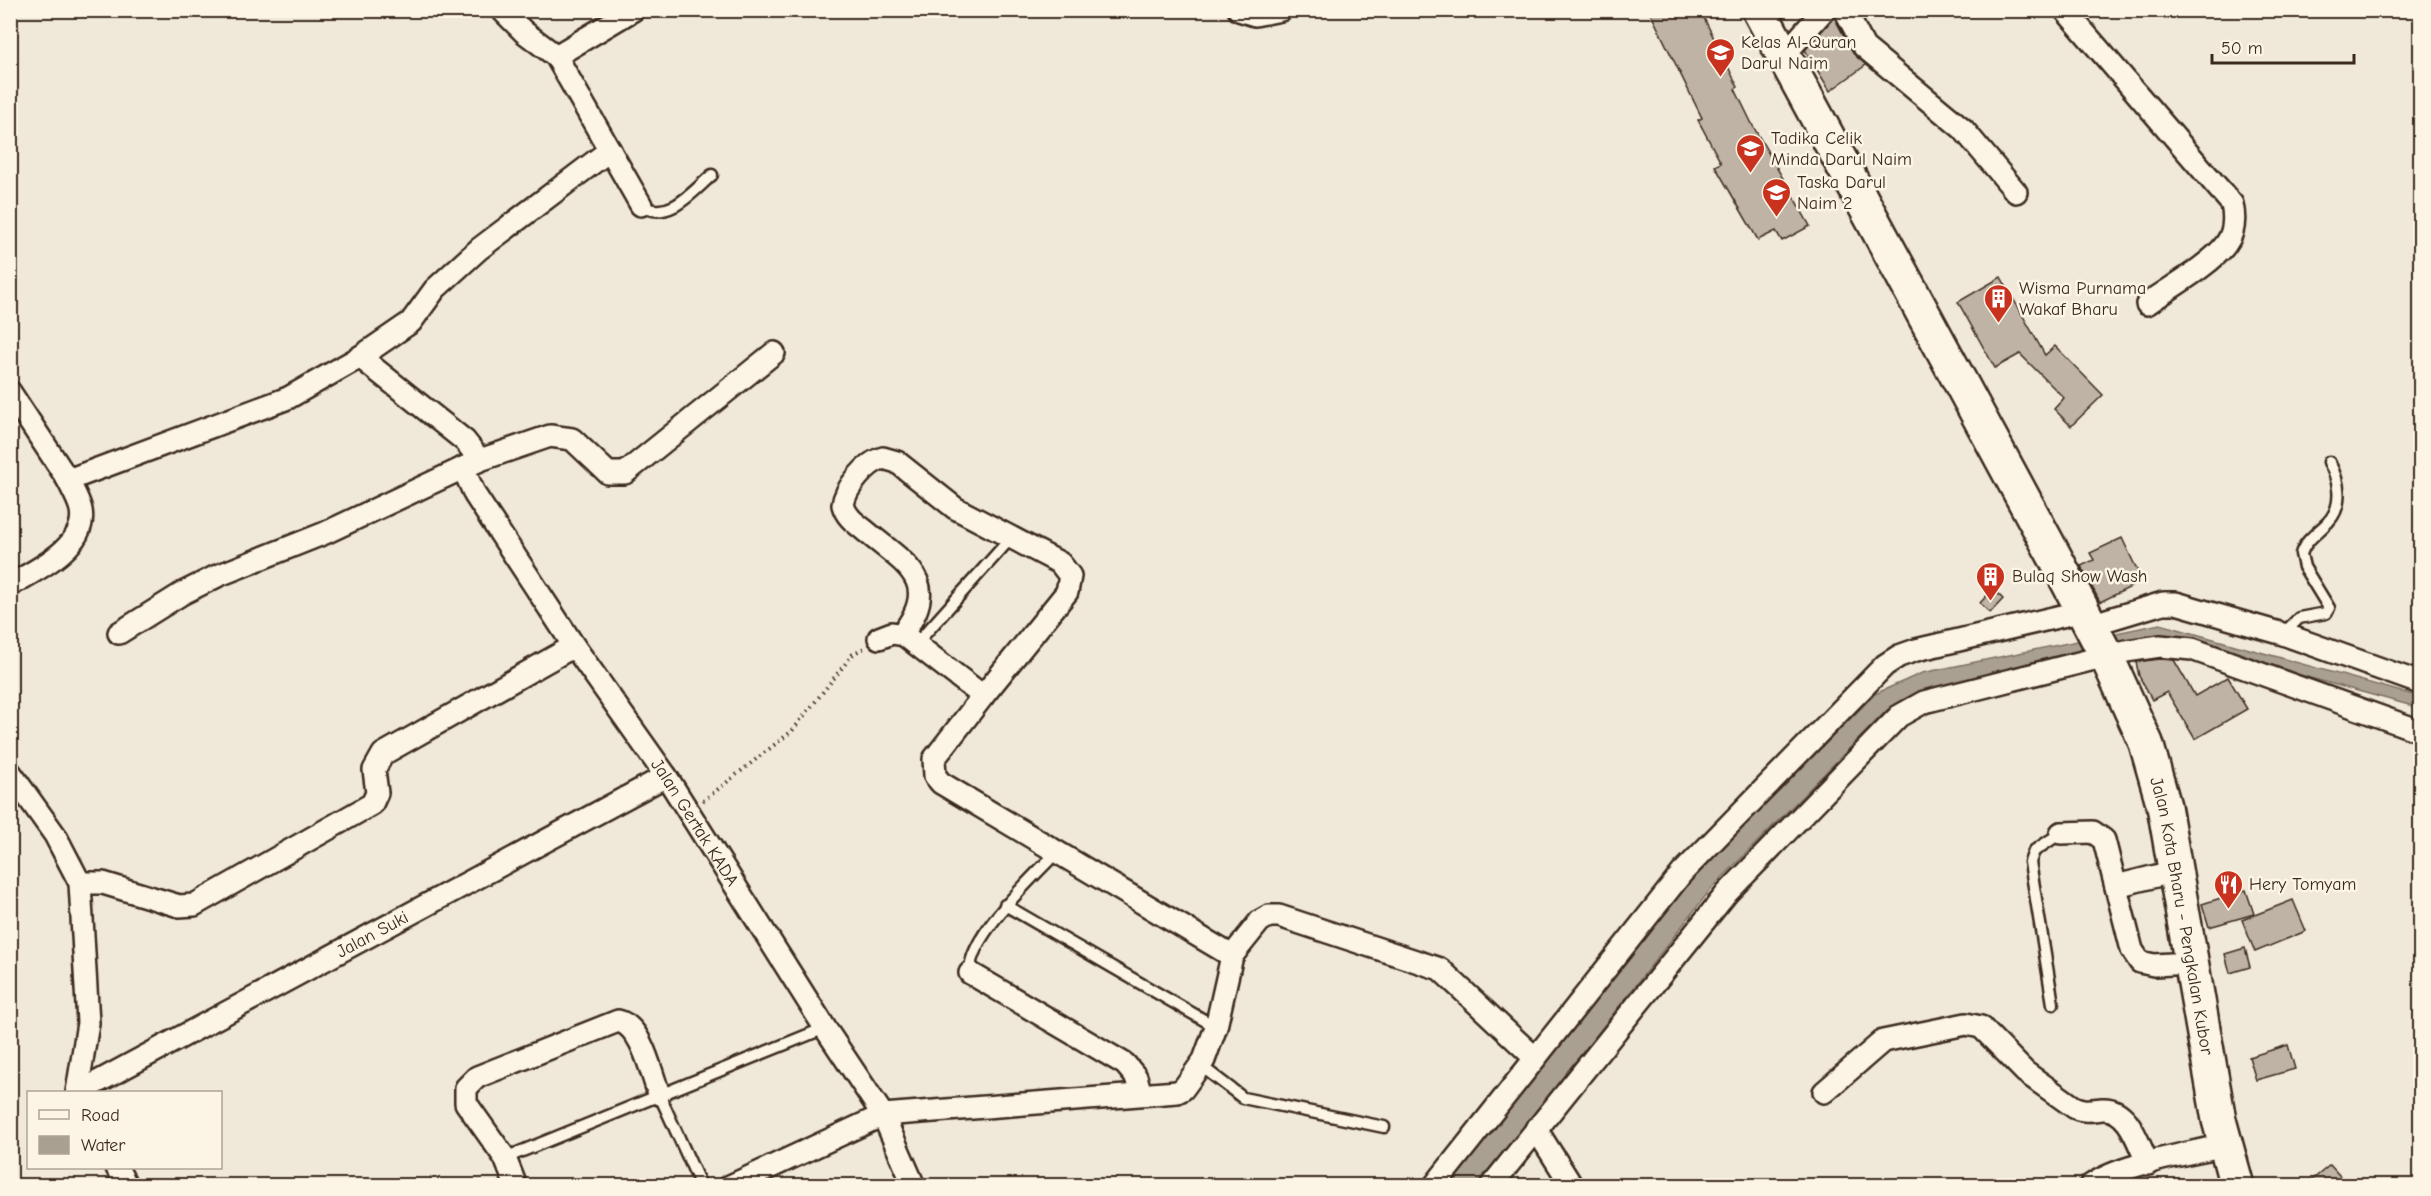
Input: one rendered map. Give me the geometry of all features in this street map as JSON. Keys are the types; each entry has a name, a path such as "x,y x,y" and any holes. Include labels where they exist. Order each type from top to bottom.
{"main road":[{"name":"Jalan Kota Bharu - Pengkalan Kubor","path":"1759,10 2087,618 2146,743 2163,806 2225,1145 2237,1185"}],"street":[{"path":"502,10 524,32 556,56 641,205"},
{"path":"556,56 633,10"},
{"path":"1239,10 1255,15 1281,10"},
{"path":"1784,55 1824,10"},
{"path":"1845,10 1864,47 1963,129 2016,192"},
{"path":"2065,10 2232,204 2235,219 2227,243 2217,254 2147,304"},
{"path":"68,480 288,398 360,357 411,322 435,289 479,249 610,150"},
{"path":"119,633 208,580 325,532 471,464 550,436 564,436 580,444 608,473 626,473 774,353"},
{"name":"Jalan Gertak KADA","path":"360,357 465,441 476,495 574,646 666,776 825,1028 884,1116 914,1185"},
{"path":"10,392 68,480 81,509 82,523 58,557 10,585"},
{"path":"909,639 920,593 919,581 912,571 850,518 843,505 848,490 870,464 883,458 891,458 956,508 1010,539 1060,563 1066,569 1070,584 1067,592 934,759 935,776 941,783 1232,956"},
{"path":"1434,1185 1682,873 1885,665 1899,656 1916,650 2163,603 2176,603 2283,634 2421,683"},
{"path":"879,638 892,633 909,639 983,696"},
{"path":"80,883 103,883 179,906 194,905 372,804 377,793 374,770 383,754 574,646"},
{"path":"1491,1185 1727,893 1899,716 1924,702 2106,655 2160,646 2192,650 2421,732"},
{"path":"10,772 55,835 80,883 88,1023 78,1091"},
{"name":"Jalan Suki","path":"80,1091 666,776"},
{"path":"2061,833 2085,831 2099,835 2106,846 2132,950 2140,962 2154,965 2190,963"},
{"path":"2116,886 2176,871"},
{"path":"730,1185 884,1116 1177,1092 1182,1089 1200,1065 1216,1027 1232,956 1260,921 1274,915 1436,968 1535,1058"},
{"path":"970,973 1125,1064 1136,1077 1141,1094"},
{"path":"516,1185 505,1158 466,1103 464,1096 466,1088 477,1077 611,1022 626,1022 637,1033 659,1094"},
{"path":"1824,1092 1886,1040 1966,1024 1976,1025 1985,1030 2025,1072 2074,1107 2083,1110 2112,1109 2122,1115 2148,1164"},
{"path":"1536,1130 1572,1185"},
{"path":"2090,1185 2100,1179 2148,1164 2225,1145"},
{"path":"118,1169 127,1185"}],"lane":[{"path":"641,205 650,211 666,211 712,175"},
{"path":"2283,634 2299,618 2326,613 2329,608 2304,567 2301,554 2307,542 2334,512 2339,485 2329,462"},
{"path":"909,639 1010,539"},
{"path":"2053,1004 2030,862 2034,851 2061,833"},
{"path":"970,973 969,961 1005,905 1057,852"},
{"path":"1005,905 1216,1027"},
{"path":"505,1158 825,1028"},
{"path":"1200,1065 1243,1098 1384,1127"},
{"path":"659,1094 701,1185"}],"path":[{"path":"689,812 792,731 853,654 879,638"}],"water":[{"path":"2160,624 2420,697 2420,708 2168,639 1924,692 1887,710 1711,889 1479,1185 1449,1186 1697,873 1875,694 1922,673"}],"building":[{"path":"1649,10 1700,10 1738,87 1735,89 1753,126 1810,226 1782,241 1776,231 1758,240 1715,166 1721,163 1698,120 1702,118"},
{"path":"1834,17 1853,53 1866,65 1830,91 1805,50"},
{"path":"2001,277 2045,355 2055,346 2103,395 2071,426 2054,409 2064,398 2020,354 1995,368 1958,302"},
{"path":"2122,538 2139,574 2128,580 2131,587 2100,602 2081,566 2094,560 2090,553"},
{"name":"Bulaq Show Wash","path":"1993,589 2003,599 1990,613 1980,603"},
{"path":"2174,660 2195,696 2228,677 2247,709 2195,739 2167,692 2152,700 2139,676 2136,662"},
{"name":"Hery Tomyam","path":"2246,890 2254,914 2209,927 2202,904"},
{"path":"2293,900 2306,931 2255,952 2242,920"},
{"path":"2245,948 2250,967 2230,973 2225,954"},
{"path":"2288,1045 2295,1069 2256,1080 2249,1057"},
{"path":"2330,1165 2348,1185 2306,1185"}],"place":[{"name":"Kelas Al-Quran Darul Naim","path":"1720,78"},
{"name":"Tadika Celik Minda Darul Naim","path":"1750,174"},
{"name":"Taska Darul Naim 2","path":"1776,218"},
{"name":"Wisma Purnama Wakaf Bharu","path":"1998,324"},
{"name":"Bulaq Show Wash","path":"1991,602"},
{"name":"Hery Tomyam","path":"2228,910"}]}
